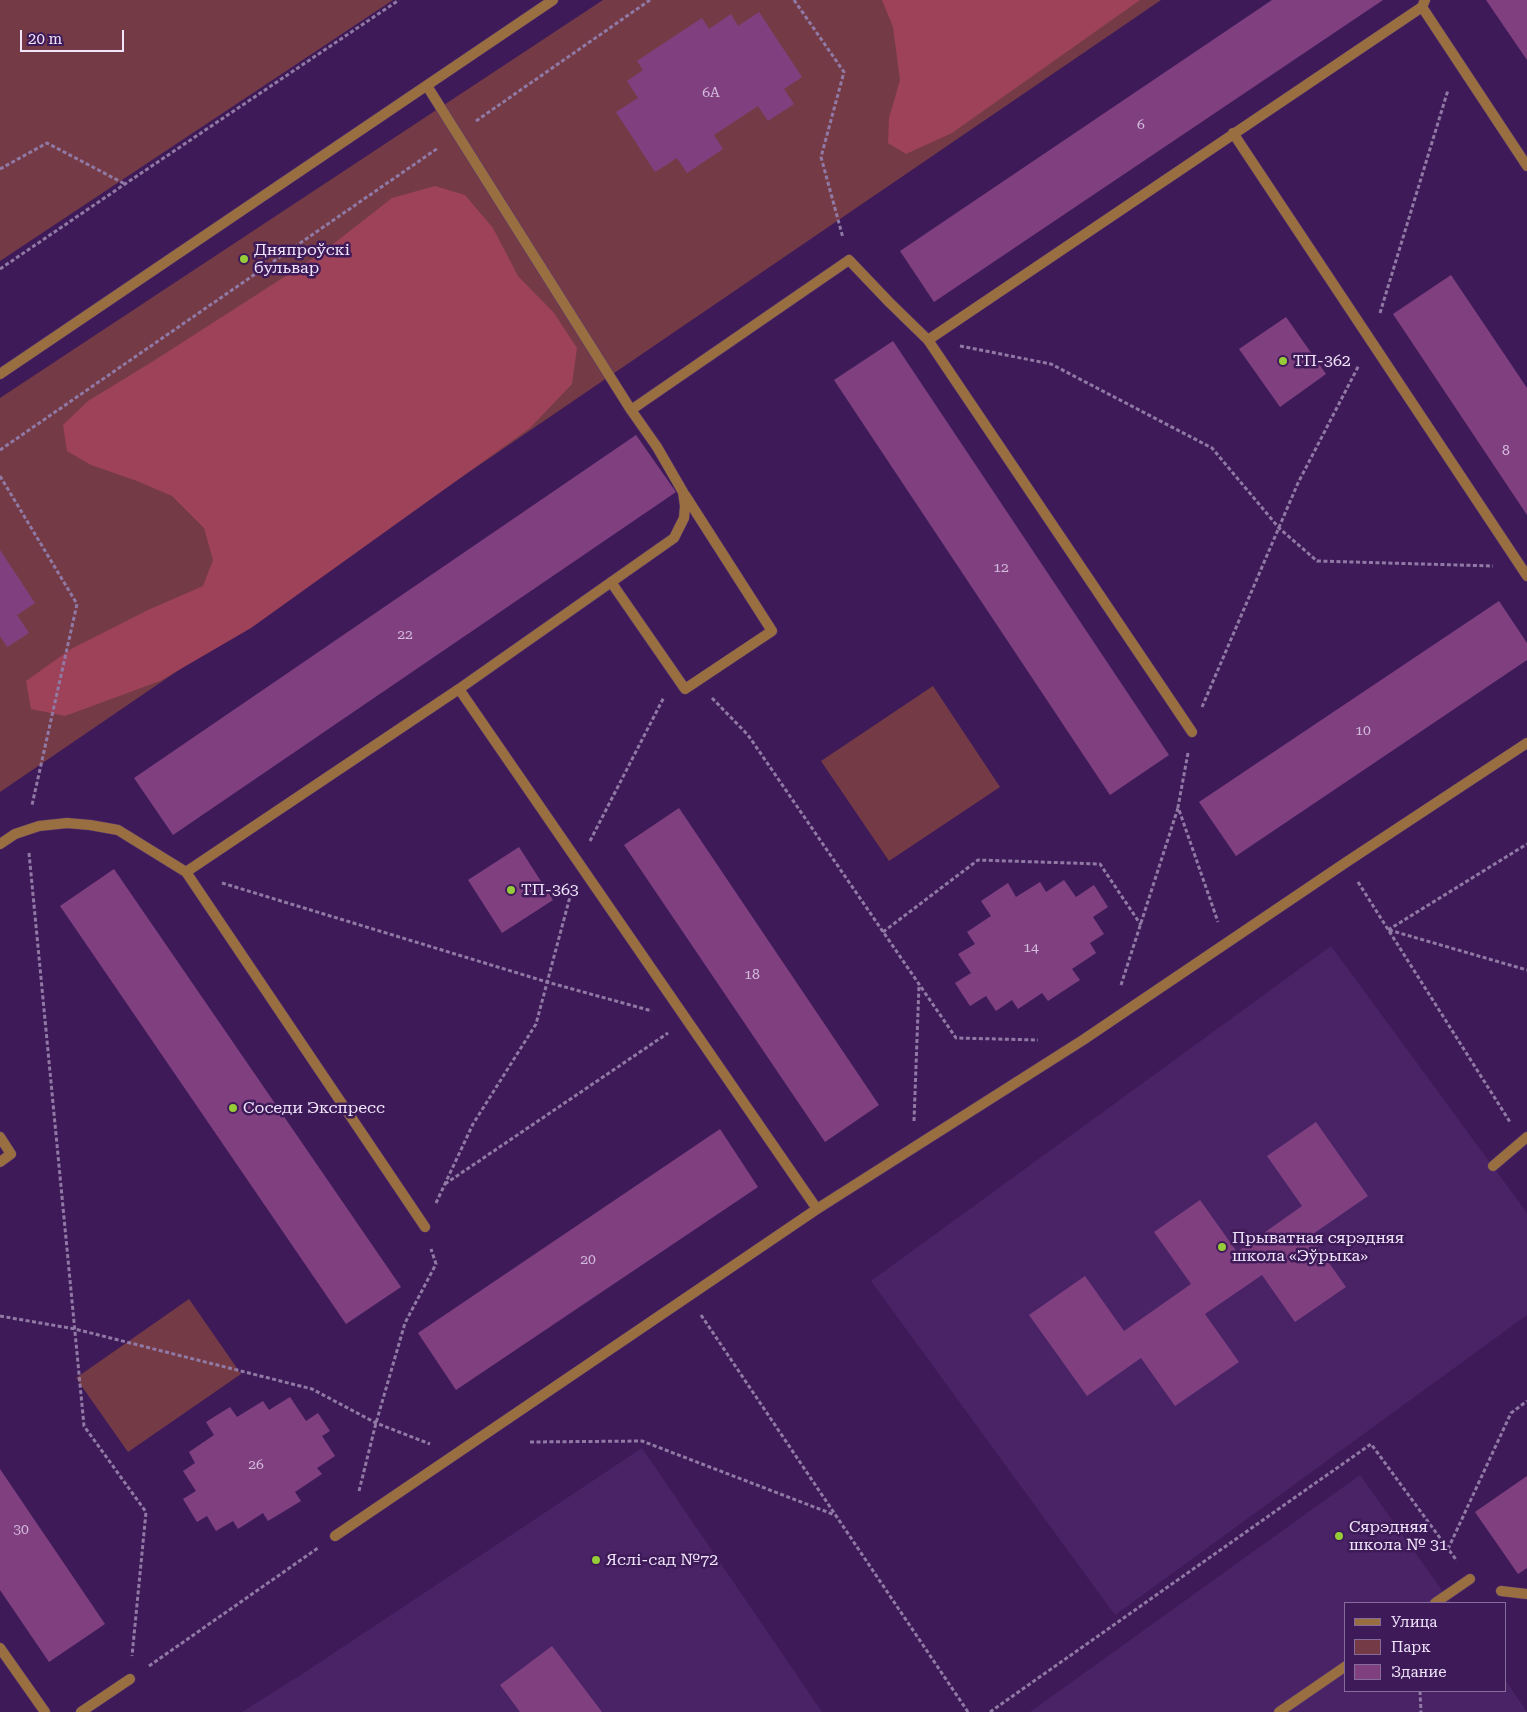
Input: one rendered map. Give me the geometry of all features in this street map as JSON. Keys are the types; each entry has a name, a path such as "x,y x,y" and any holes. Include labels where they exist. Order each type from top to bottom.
{"street":[{"path":"0,374 553,0"},
{"path":"928,340 1423,3 1457,60 1527,166"},
{"path":"427,86 772,631 685,689 611,582"},
{"path":"1234,133 1527,576"},
{"path":"631,410 849,260 928,340 1192,732"},
{"path":"186,872 459,689 674,538 684,518 683,492"},
{"path":"459,689 817,1209"},
{"path":"335,1536 817,1209 1109,1023 1527,742"},
{"path":"0,844 15,834 39,826 90,825 118,830 186,872 425,1227"},
{"path":"0,1137 11,1154 0,1162"},
{"path":"1493,1166 1524,1139"},
{"path":"1436,1602 1470,1579"},
{"path":"1501,1591 1527,1594"},
{"path":"0,1648 45,1712"},
{"path":"1279,1712 1344,1667"},
{"path":"82,1712 130,1679"}],"path":[{"path":"0,269 400,0"},
{"path":"0,450 650,0"},
{"path":"794,0 844,72 821,157 849,260"},
{"path":"1109,1023 1178,807 1192,732 1298,483 1372,342 1457,60"},
{"path":"0,169 47,143 124,184"},
{"path":"928,340 1051,364 1212,448 1279,528 1317,561 1521,567"},
{"path":"0,476 77,604 27,830 84,1426 146,1512 130,1679"},
{"path":"351,1526 376,1423 405,1323 436,1264 425,1227 473,1124 536,1024 579,863 675,675"},
{"path":"696,682 748,735 956,1038 1044,1040"},
{"path":"1178,807 1226,943"},
{"path":"1388,930 1527,844"},
{"path":"883,932 978,860 1100,864 1140,925"},
{"path":"186,872 547,982 687,1020"},
{"path":"1355,878 1524,1139"},
{"path":"1388,930 1527,970"},
{"path":"913,1148 919,984"},
{"path":"445,1184 687,1020"},
{"path":"688,1296 968,1712"},
{"path":"0,1316 75,1329 312,1390 376,1423 456,1454"},
{"path":"1448,1549 1511,1413 1527,1401"},
{"path":"530,1442 642,1442 836,1515"},
{"path":"990,1712 1371,1444 1470,1579"},
{"path":"130,1679 335,1536"},
{"path":"1420,1692 1421,1712"}],"shaded area":[{"path":"882,0 1140,0 952,133 906,154 888,143 889,118 900,80 893,27"},
{"path":"435,186 465,195 493,228 518,276 554,313 577,348 572,384 530,428 251,628 160,681 65,716 31,709 26,681 71,649 148,610 203,586 213,560 204,528 172,496 91,465 67,451 63,425 88,401 323,252 392,198"},
{"name":"Прыватная сярэдняя школа «Эўрыка»","path":"1331,946 1527,1213 1527,1315 1115,1615 871,1281"},
{"name":"Яслі-сад №72","path":"642,1448 822,1712 242,1712 304,1673"},
{"name":"Сярэдняя школа № 31","path":"1360,1475 1450,1602 1344,1602 1344,1692 1507,1692 1507,1682 1527,1712 1030,1712"}],"green space":[{"path":"0,0 393,0 0,261"},
{"path":"603,0 1161,0 0,792 0,398"},
{"path":"933,686 1000,787 889,861 821,761"},
{"path":"189,1299 241,1374 128,1452 76,1378"}],"building":[{"path":"1272,0 1383,0 934,302 900,251"},
{"path":"1486,0 1527,0 1527,60"},
{"path":"759,12 802,77 784,89 794,104 768,121 758,106 714,135 723,149 687,173 677,158 655,172 616,112 638,98 627,81 643,70 637,61 702,18 709,29 731,14 738,26"},
{"path":"1451,275 1527,388 1527,515 1393,314"},
{"name":"ТП-362","path":"1286,317 1326,374 1280,407 1239,349"},
{"path":"893,341 1169,755 1110,795 834,380"},
{"path":"636,435 676,492 173,835 134,778"},
{"path":"0,550 35,603 17,615 29,633 7,647 0,636"},
{"path":"1499,601 1527,643 1527,660 1236,856 1199,802"},
{"path":"679,808 879,1105 825,1142 624,845"},
{"name":"ТП-363","path":"519,847 553,900 502,933 468,880"},
{"path":"114,869 401,1287 346,1324 60,906"},
{"path":"1064,880 1076,897 1094,885 1108,907 1093,917 1104,934 1090,943 1096,953 1072,969 1080,980 1048,1001 1042,993 1018,1009 1012,1000 996,1011 986,996 970,1006 955,983 971,973 958,954 975,944 967,932 991,916 981,901 1008,883 1016,897 1040,882 1046,892"},
{"path":"1316,1122 1368,1196 1310,1236 1346,1287 1295,1322 1262,1275 1205,1314 1239,1362 1175,1406 1141,1358 1087,1396 1029,1315 1085,1276 1124,1331 1191,1284 1154,1232 1200,1200 1237,1252 1302,1206 1267,1156"},
{"path":"720,1129 758,1187 456,1390 418,1333"},
{"path":"290,1397 306,1421 318,1413 330,1431 322,1436 335,1456 317,1468 322,1474 295,1492 301,1501 268,1521 263,1513 238,1529 233,1521 216,1531 207,1516 197,1522 183,1499 196,1491 183,1471 195,1463 189,1452 214,1435 206,1422 230,1407 237,1417 263,1401 269,1410"},
{"path":"0,1469 105,1624 49,1662 0,1590"},
{"path":"1527,1476 1527,1568 1518,1574 1475,1512"},
{"path":"552,1646 602,1712 520,1712 500,1685"}],"place":[{"name":"Дняпроўскі бульвар","path":"244,259"},
{"name":"ТП-362","path":"1283,361"},
{"name":"ТП-363","path":"511,890"},
{"name":"Соседи Экспресс","path":"233,1108"},
{"name":"Прыватная сярэдняя школа «Эўрыка»","path":"1222,1247"},
{"name":"Сярэдняя школа № 31","path":"1339,1536"},
{"name":"Яслі-сад №72","path":"596,1560"}]}
